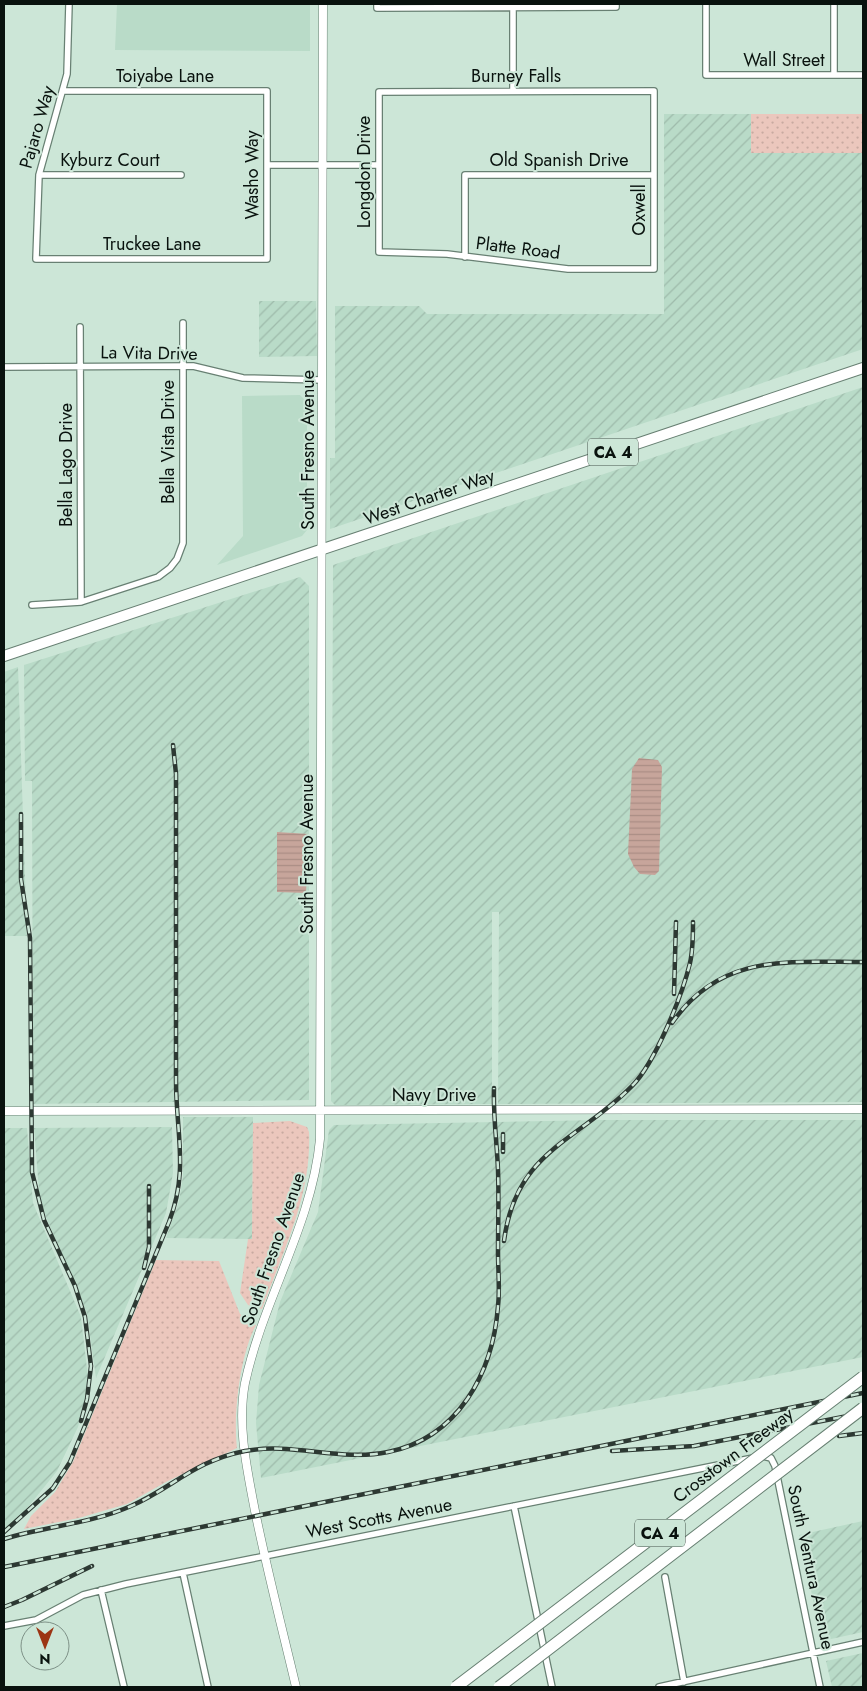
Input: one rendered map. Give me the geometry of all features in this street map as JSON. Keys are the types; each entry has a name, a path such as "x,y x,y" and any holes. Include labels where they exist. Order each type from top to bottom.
{"highway":[{"name":"West Charter Way","path":"4,656 863,368"},
{"name":"Crosstown Freeway","path":"456,1687 863,1377"},
{"name":"CA 4","path":"499,1687 863,1408"}],"street":[{"name":"Pajaro Way","path":"36,259 39,175 64,91 69,57 69,4"},
{"name":"South Fresno Avenue","path":"296,1687 264,1556 245,1451 242,1413 245,1386 264,1319 310,1196 318,1165 322,1110 323,4"},
{"name":"Wall Street","path":"706,4 706,75 863,75"},
{"path":"834,4 834,75"},
{"path":"377,6 513,8 616,6"},
{"path":"513,8 513,91"},
{"name":"Toiyabe Lane","path":"64,91 267,91"},
{"name":"Washo Way","path":"267,91 267,259"},
{"name":"Burney Falls","path":"379,92 654,91"},
{"name":"Oxwell","path":"654,91 654,269"},
{"name":"Longdon Drive","path":"379,92 379,252"},
{"path":"267,165 379,165"},
{"name":"Kyburz Court","path":"39,175 181,175"},
{"name":"Old Spanish Drive","path":"465,257 465,176 654,175"},
{"name":"Platte Road","path":"379,252 422,252 568,269 654,269"},
{"name":"Truckee Lane","path":"36,259 267,259"},
{"name":"Bella Vista Drive","path":"81,602 158,577 170,568 177,559 183,543 183,323"},
{"name":"Bella Lago Drive","path":"80,327 81,602"},
{"name":"La Vita Drive","path":"4,367 193,366 243,378 322,380"},
{"path":"32,604 81,602"},
{"name":"Navy Drive","path":"4,1111 863,1109"},
{"name":"West Scotts Avenue","path":"4,1626 36,1620 70,1600 101,1590 766,1456"},
{"name":"South Ventura Avenue","path":"766,1456 771,1458 774,1466 820,1687"},
{"path":"514,1506 552,1687"},
{"path":"183,1573 208,1687"},
{"path":"665,1577 684,1682"},
{"path":"101,1590 124,1687"},
{"path":"659,1687 863,1642"}],"shaded area":[{"path":"117,4 310,4 310,51 115,50"},
{"path":"664,114 751,114 751,153 863,153 863,349 330,529 330,458 335,458 335,306 419,306 427,314 664,314"},
{"path":"751,114 863,114 863,153 751,153"},
{"path":"259,301 316,301 317,356 259,357"},
{"path":"863,387 863,1102 498,1104 499,912 492,912 492,1104 335,1105 331,1101 333,565"},
{"path":"300,395 307,402 307,530 302,536 217,565 243,536 242,396"},
{"path":"300,577 309,586 309,1100 33,1104 32,781 25,781 24,665"},
{"path":"18,667 27,936 4,936 4,672"},
{"path":"639,758 658,760 662,767 659,871 655,875 640,874 634,867 628,854 632,769"},
{"path":"277,832 309,834 306,893 277,892"},
{"path":"183,1117 253,1117 252,1239 166,1238 179,1201 183,1176"},
{"path":"600,1120 863,1120 863,1357 261,1478 256,1423 259,1385 280,1302 318,1212 329,1130 334,1125"},
{"path":"290,1121 307,1127 309,1132 306,1178 287,1244 262,1309 248,1305 240,1293 248,1239 252,1239 253,1123"},
{"path":"172,1127 173,1173 166,1213 96,1378 87,1314 40,1203 34,1128"},
{"path":"4,1128 27,1128 33,1203 81,1317 89,1386 78,1427 57,1471 21,1516 4,1529"},
{"path":"156,1260 219,1261 240,1314 256,1325 246,1352 239,1385 236,1419 237,1448 166,1482 127,1504 79,1518 24,1529 31,1516 55,1492 73,1462"},
{"path":"863,1521 863,1632 822,1641 799,1535"},
{"path":"863,1653 863,1687 832,1687 826,1661"}],"railway":[{"path":"4,1532 53,1488 70,1462 169,1222 179,1185 180,1152 176,1080 176,774 173,745"},
{"path":"21,814 21,879 30,938 32,1172 44,1220 75,1286 85,1317 91,1366 87,1399 81,1421"},
{"path":"674,994 676,922"},
{"path":"504,1241 511,1211 521,1186 535,1167 552,1150 611,1105 632,1086 650,1062 667,1028 686,977 692,953 693,922"},
{"path":"672,1023 691,1000 712,984 734,973 757,966 782,963 863,962"},
{"path":"4,1539 116,1512 146,1499 198,1468 227,1455 263,1449 352,1455 388,1452 413,1444 434,1433 452,1417 467,1399 479,1378 489,1355 495,1331 499,1286 498,1160 494,1088"},
{"path":"503,1134 503,1152"},
{"path":"144,1268 149,1247 149,1186"},
{"path":"4,1567 863,1393"},
{"path":"612,1451 694,1446 863,1413"},
{"path":"839,1436 863,1433"},
{"path":"4,1607 92,1566"}]}
